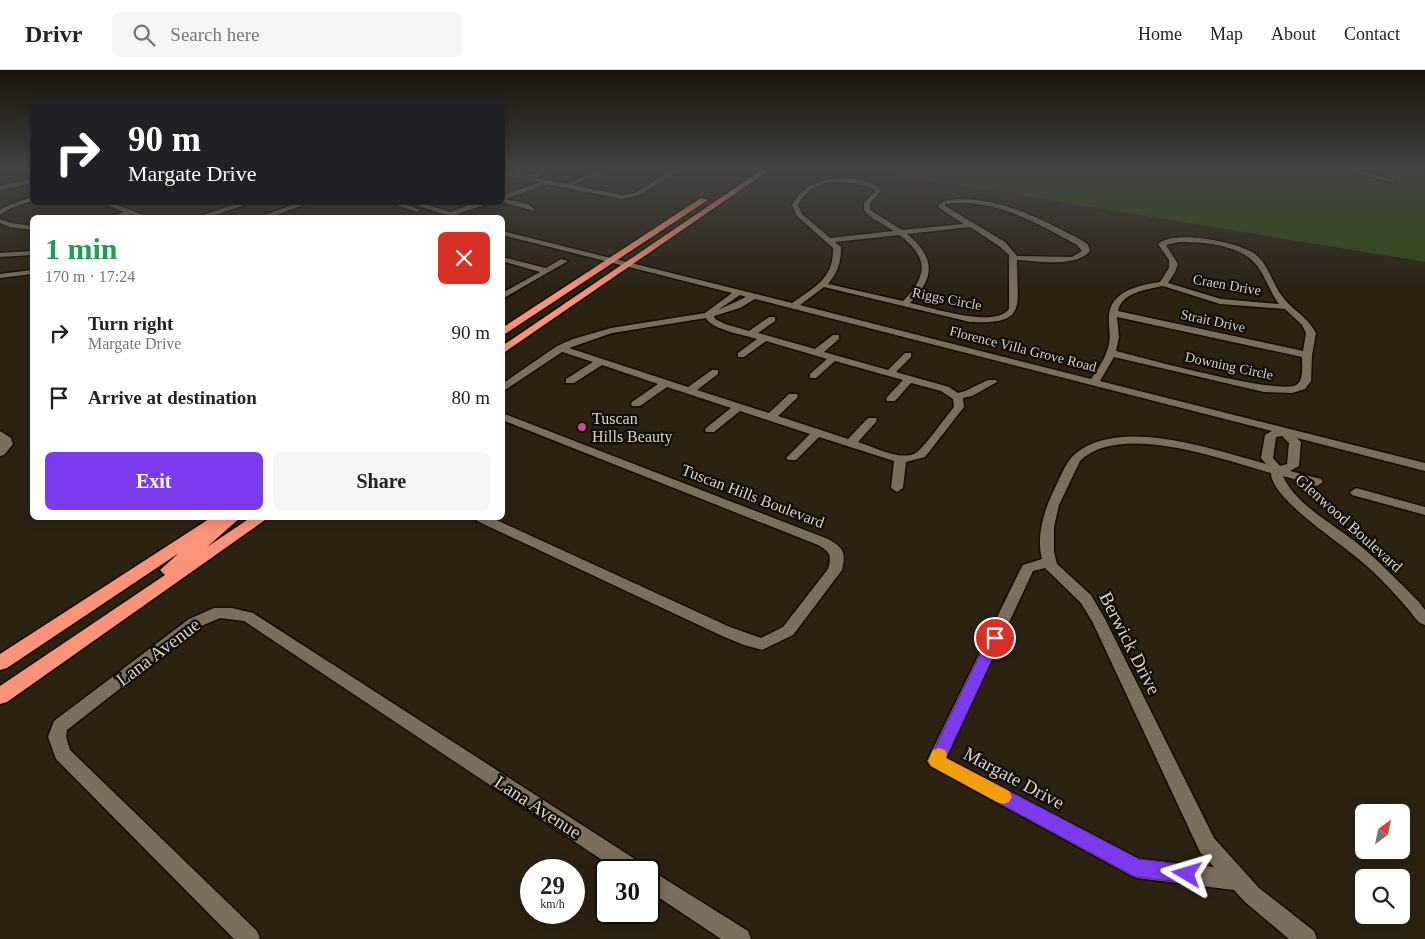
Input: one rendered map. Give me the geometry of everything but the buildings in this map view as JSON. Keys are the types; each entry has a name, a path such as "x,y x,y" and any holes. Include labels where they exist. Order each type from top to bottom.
{"highway":[{"path":"505,331 690,210"},
{"path":"505,349 709,210"},
{"path":"0,663 218,520"},
{"path":"0,686 122,604 229,520"},
{"path":"0,696 257,520"}],"street":[{"path":"124,210 140,215"},
{"path":"207,215 226,210"},
{"path":"268,215 285,210"},
{"path":"421,210 443,215"},
{"path":"430,210 445,215"},
{"path":"457,215 475,210"},
{"path":"793,306 824,284 834,272 839,259 837,247 808,224 796,210"},
{"path":"867,210 901,232 919,249 923,256 926,272 921,286 905,303"},
{"path":"945,210 1006,246 1014,258 1072,259 1081,256 1086,251 1080,242 1016,211 1008,210"},
{"path":"120,215 131,212"},
{"path":"0,221 10,225 30,228"},
{"path":"829,240 971,225"},
{"path":"505,228 594,252 613,260"},
{"path":"505,234 589,256 613,260"},
{"name":"Downing Circle","path":"1111,353 1276,390 1292,390 1304,385 1311,338 1310,329 1302,319 1279,299 1269,277 1250,254 1231,247 1182,239 1164,241 1163,245 1173,257 1175,266 1170,277 1163,284"},
{"path":"0,255 30,253"},
{"name":"Riggs Circle","path":"824,284 970,319 993,320 1009,315 1013,309 1014,258"},
{"path":"505,260 547,271"},
{"name":"Florence Villa Grove Road","path":"613,260 1425,467"},
{"path":"505,295 564,261"},
{"path":"0,276 30,272"},
{"path":"1094,383 1111,353 1115,335 1112,313 1116,304 1126,295 1163,284"},
{"name":"Craen Drive","path":"1163,284 1220,301 1288,307"},
{"path":"709,314 739,292"},
{"path":"505,387 560,348 575,341 607,332 709,314 732,308 753,296"},
{"name":"Strait Drive","path":"1112,313 1307,355"},
{"path":"560,348 900,459 912,458 924,452 959,407 960,401 945,389 717,325 711,320 709,314"},
{"path":"751,334 772,319"},
{"path":"817,353 836,337"},
{"path":"741,355 764,338"},
{"path":"890,374 908,355"},
{"path":"812,376 833,358"},
{"path":"570,381 600,362"},
{"path":"689,391 715,372"},
{"path":"891,399 909,379"},
{"path":"956,396 968,394 992,382"},
{"path":"636,404 666,383"},
{"path":"770,418 793,396"},
{"path":"710,430 738,407"},
{"name":"Tuscan Hills Boulevard","path":"486,520 725,632 762,644 788,631 835,570 838,557 835,549 823,542 505,417"},
{"path":"850,444 872,420"},
{"name":"Glenwood Boulevard","path":"1277,471 1293,466 1295,442 1284,432 1271,435 1267,458 1277,471 1277,477 1284,490 1312,516 1358,551 1407,599 1425,620"},
{"path":"792,458 817,433"},
{"path":"0,434 7,440 7,444 0,453"},
{"path":"1050,562 1047,542 1053,506 1075,460 1090,449 1123,441 1160,441 1192,447 1317,482"},
{"path":"897,488 900,459"},
{"path":"1356,492 1425,510"},
{"name":"Margate Drive","path":"1050,562 1028,568 936,761 1137,868 1237,880"},
{"name":"Berwick Drive","path":"1050,562 1051,566 1080,592 1092,607 1207,846 1237,880 1278,918 1306,939"},
{"name":"Lana Avenue","path":"249,939 62,754 57,737 60,726 194,623 211,613 229,612 248,617 617,859"},
{"path":"660,886 740,939"}],"green space":[{"path":"1107,210 1425,210 1425,262"}],"slow traffic":[{"path":"939,755 936,761 1003,797"}],"place":[{"name":"Tuscan Hills Beauty","path":"582,427"}],"route":[{"path":"995,638 936,761 1137,868 1187,874"}]}
